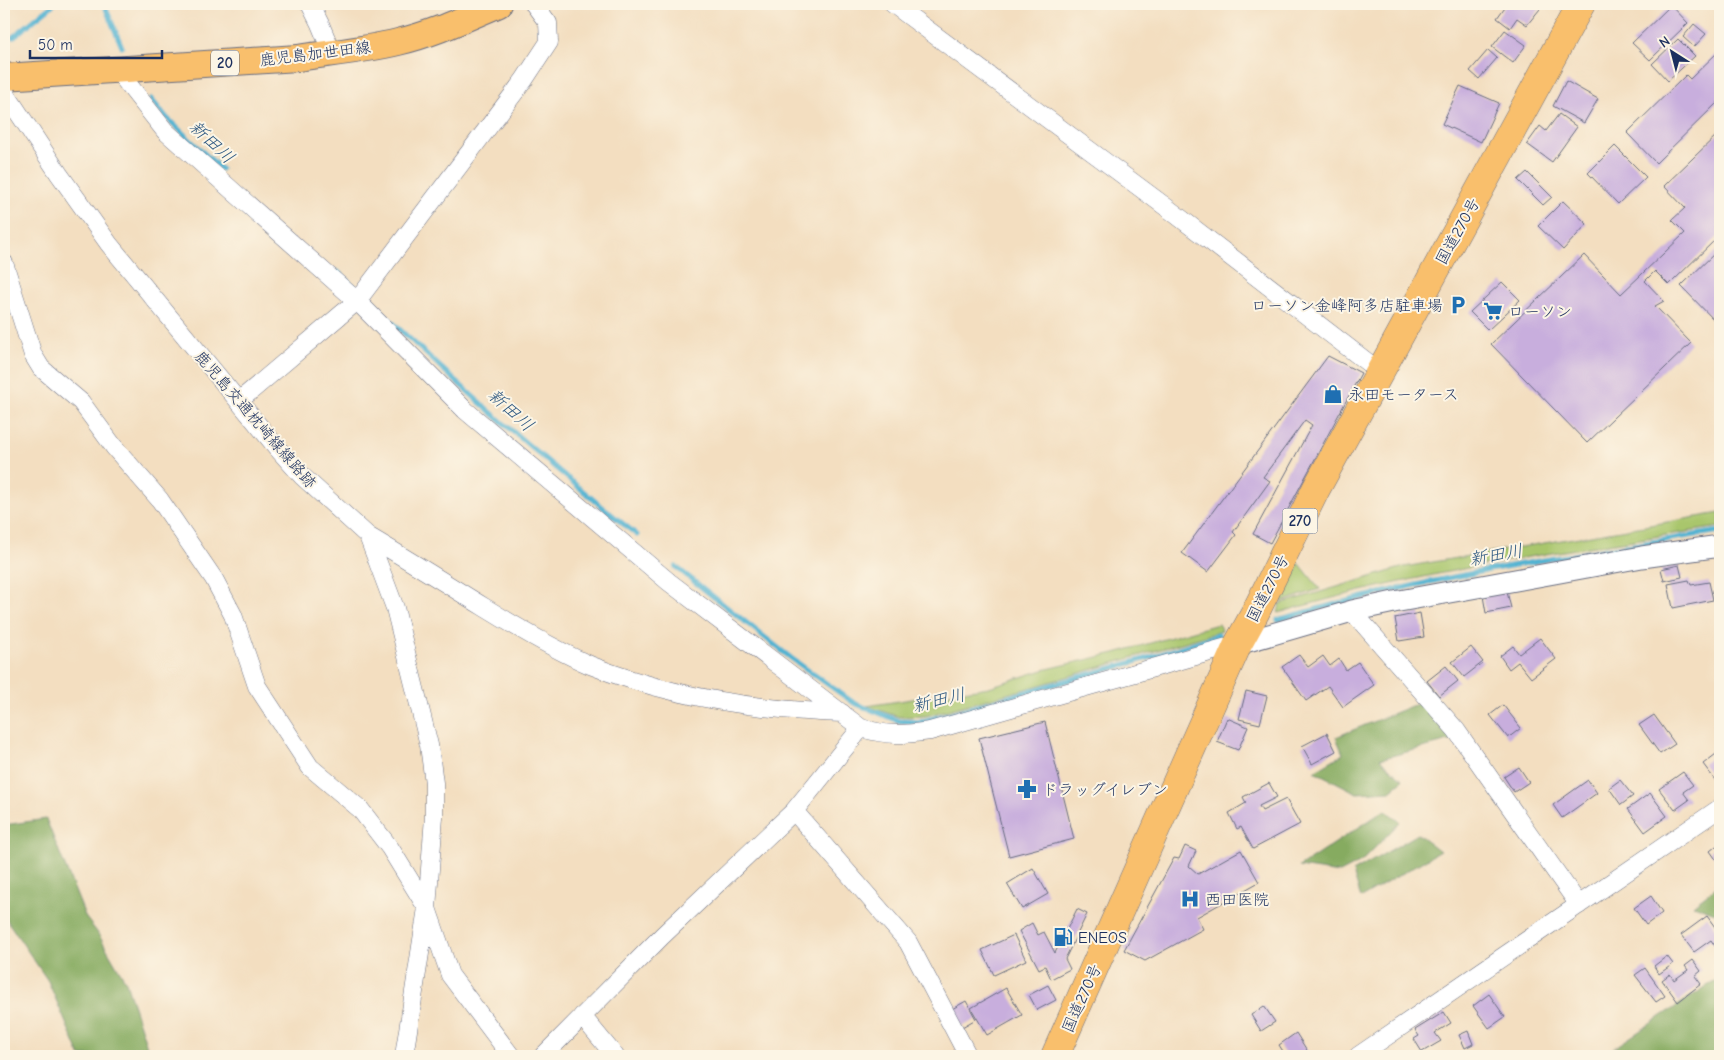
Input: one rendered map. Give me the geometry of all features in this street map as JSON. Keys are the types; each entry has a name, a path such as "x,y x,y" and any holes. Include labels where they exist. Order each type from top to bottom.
{"highway":[{"name":"国道270号","path":"1055,1056 1238,644 1255,614 1316,489 1581,4"}],"main road":[{"name":"鹿児島加世田線","path":"4,77 298,58 332,53 399,42 453,24 499,4"}],"street":[{"path":"310,4 332,53"},
{"path":"239,401 357,301 524,80 549,42 548,23 534,4"},
{"path":"893,4 1170,210 1380,372"},
{"path":"117,70 165,131 357,301 465,410 669,582 861,728 880,734 899,735 930,731 1352,611 1594,565 1720,546"},
{"name":"鹿児島交通枕崎線線路跡","path":"4,91 59,174 109,244 302,476 368,536 394,608 429,745 434,783 427,908 404,1056"},
{"path":"4,262 34,355 41,368 81,402 114,447 160,500 214,579 233,615 257,686 310,766 360,808 390,848 427,908 450,975 511,1056"},
{"path":"368,536 531,635 590,664 647,685 702,698 776,709 842,713"},
{"path":"1352,611 1456,730 1579,905"},
{"path":"543,1056 662,936 794,810 861,728"},
{"path":"1358,1056 1720,808"},
{"path":"794,810 908,942 968,1056"},
{"path":"582,1016 615,1056"}],"green space":[{"path":"1720,513 1720,527 1497,562 1387,585 1278,613 1280,604 1404,567"},
{"path":"1299,563 1320,589 1281,602"},
{"path":"1218,624 1222,631 1033,687 926,716 899,717 867,706 989,687 1043,670 1115,653"},
{"path":"1421,702 1453,740 1380,759 1403,780 1390,791 1357,793 1314,771 1343,754 1336,737"},
{"path":"1385,810 1400,822 1361,862 1340,873 1299,867"},
{"path":"46,819 86,918 97,932 126,982 150,1056 80,1056 48,981 4,916 4,825"},
{"path":"1418,834 1440,851 1361,898 1353,872"},
{"path":"1720,884 1720,909 1715,913 1693,905"},
{"path":"1720,979 1720,1056 1602,1056 1707,986"}],"building":[{"path":"1507,4 1544,4 1527,25 1517,18 1510,28 1497,18"},
{"path":"1671,5 1688,23 1650,60 1632,43"},
{"path":"1694,24 1706,34 1694,47 1683,37"},
{"path":"1505,30 1526,45 1513,63 1492,47"},
{"path":"1678,39 1695,56 1668,81 1652,64"},
{"path":"1488,50 1497,58 1479,79 1470,71"},
{"path":"1720,50 1720,100 1656,163 1627,133 1686,75 1690,79"},
{"path":"1566,81 1598,99 1584,123 1553,106"},
{"path":"1460,86 1499,103 1481,142 1442,124"},
{"path":"1559,114 1577,127 1552,162 1527,144 1540,126 1546,131"},
{"path":"1720,132 1720,235 1669,285 1655,271 1645,281 1664,301 1655,306 1691,343 1587,443 1491,344 1584,255 1621,294 1685,233 1672,220 1685,208 1664,186"},
{"path":"1615,146 1646,177 1618,204 1588,173"},
{"path":"1527,172 1552,197 1543,205 1518,180"},
{"path":"1563,201 1587,224 1563,250 1538,226"},
{"path":"1720,248 1720,323 1719,325 1681,286"},
{"path":"1502,282 1520,300 1488,330 1470,312"},
{"path":"1328,356 1361,373 1270,543 1253,534 1312,425 1305,420 1263,477 1270,481 1233,532 1236,535 1208,572 1182,553"},
{"path":"1679,565 1682,577 1664,581 1661,569"},
{"path":"1689,580 1691,585 1709,582 1713,600 1673,608 1668,584"},
{"path":"1507,592 1511,608 1486,613 1483,596"},
{"path":"1420,613 1424,637 1399,641 1395,618"},
{"path":"1540,638 1556,659 1531,678 1518,662 1509,669 1500,656 1513,646 1519,654"},
{"path":"1471,647 1483,662 1464,677 1452,662"},
{"path":"1299,655 1308,667 1323,656 1330,666 1339,659 1346,670 1358,662 1374,685 1343,707 1328,686 1306,701 1282,667"},
{"path":"1446,666 1458,681 1439,696 1427,681"},
{"path":"1246,691 1267,696 1260,724 1239,719"},
{"path":"1503,705 1521,728 1508,738 1490,715"},
{"path":"1654,715 1675,744 1660,754 1639,725"},
{"path":"1227,718 1248,727 1238,750 1217,742"},
{"name":"ドラッグイレブン","path":"1045,722 1074,839 1009,856 979,738"},
{"path":"1327,733 1336,751 1312,764 1302,746"},
{"path":"1720,751 1720,782 1718,784 1703,764"},
{"path":"1519,767 1529,782 1514,792 1504,777"},
{"path":"1683,772 1693,785 1683,792 1689,800 1675,810 1659,789"},
{"path":"1588,780 1597,793 1562,818 1553,805"},
{"path":"1620,780 1633,796 1621,805 1609,788"},
{"path":"1269,783 1277,797 1259,806 1262,811 1286,799 1300,824 1253,849 1241,827 1237,829 1229,813 1246,803 1243,797"},
{"path":"1650,793 1667,816 1645,832 1628,809"},
{"path":"1720,843 1720,865 1710,851"},
{"name":"西田医院","path":"1185,846 1196,851 1189,866 1198,874 1241,850 1259,882 1197,917 1203,929 1145,961 1124,950 1174,858 1179,859"},
{"path":"1033,868 1048,894 1022,909 1007,884"},
{"path":"1651,896 1662,913 1646,925 1634,908"},
{"path":"1077,909 1087,914 1065,959 1070,969 1051,979 1045,966 1039,969 1019,931 1032,923 1038,935 1044,932 1055,953"},
{"path":"1707,916 1720,934 1720,942 1715,946 1711,940 1694,952 1681,935"},
{"path":"1014,935 1026,960 994,975 982,950"},
{"path":"1667,956 1673,964 1659,974 1654,966"},
{"path":"1693,960 1701,971 1695,976 1701,984 1678,1002 1662,980 1670,974 1674,980 1688,970 1685,966"},
{"path":"1645,968 1665,996 1656,1002 1635,975"},
{"path":"1048,985 1056,1000 1037,1010 1029,995"},
{"path":"1006,988 1022,1015 987,1035 971,1008"},
{"path":"1489,994 1505,1017 1489,1028 1473,1006"},
{"path":"966,1001 976,1019 962,1027 952,1009"},
{"path":"1264,1006 1275,1022 1261,1031 1251,1015"},
{"path":"1444,1012 1451,1023 1435,1033 1441,1041 1422,1052 1414,1039 1419,1036 1415,1030"},
{"path":"1468,1031 1473,1044 1465,1048 1459,1035"},
{"path":"1296,1033 1308,1052 1302,1056 1286,1056 1279,1045"}],"waterway":[{"name":"新田川","path":"13,37 54,4"},
{"name":"新田川","path":"104,4 122,47"},
{"name":"新田川","path":"151,99 168,119 221,169"},
{"name":"新田川","path":"338,272 354,287"},
{"name":"新田川","path":"371,302 501,422 637,535"},
{"name":"新田川","path":"1278,620 1387,591 1443,579 1553,558 1720,531"},
{"name":"新田川","path":"676,567 791,658 854,703 899,721 920,722 1155,656 1219,635"}],"place":[{"name":"ローソン金峰阿多店駐車場","path":"1458,305"},
{"name":"ローソン","path":"1493,311"},
{"name":"永田モータース","path":"1333,394"},
{"name":"ドラッグイレブン","path":"1027,789"},
{"name":"西田医院","path":"1190,899"},
{"name":"ENEOS","path":"1063,937"}]}
